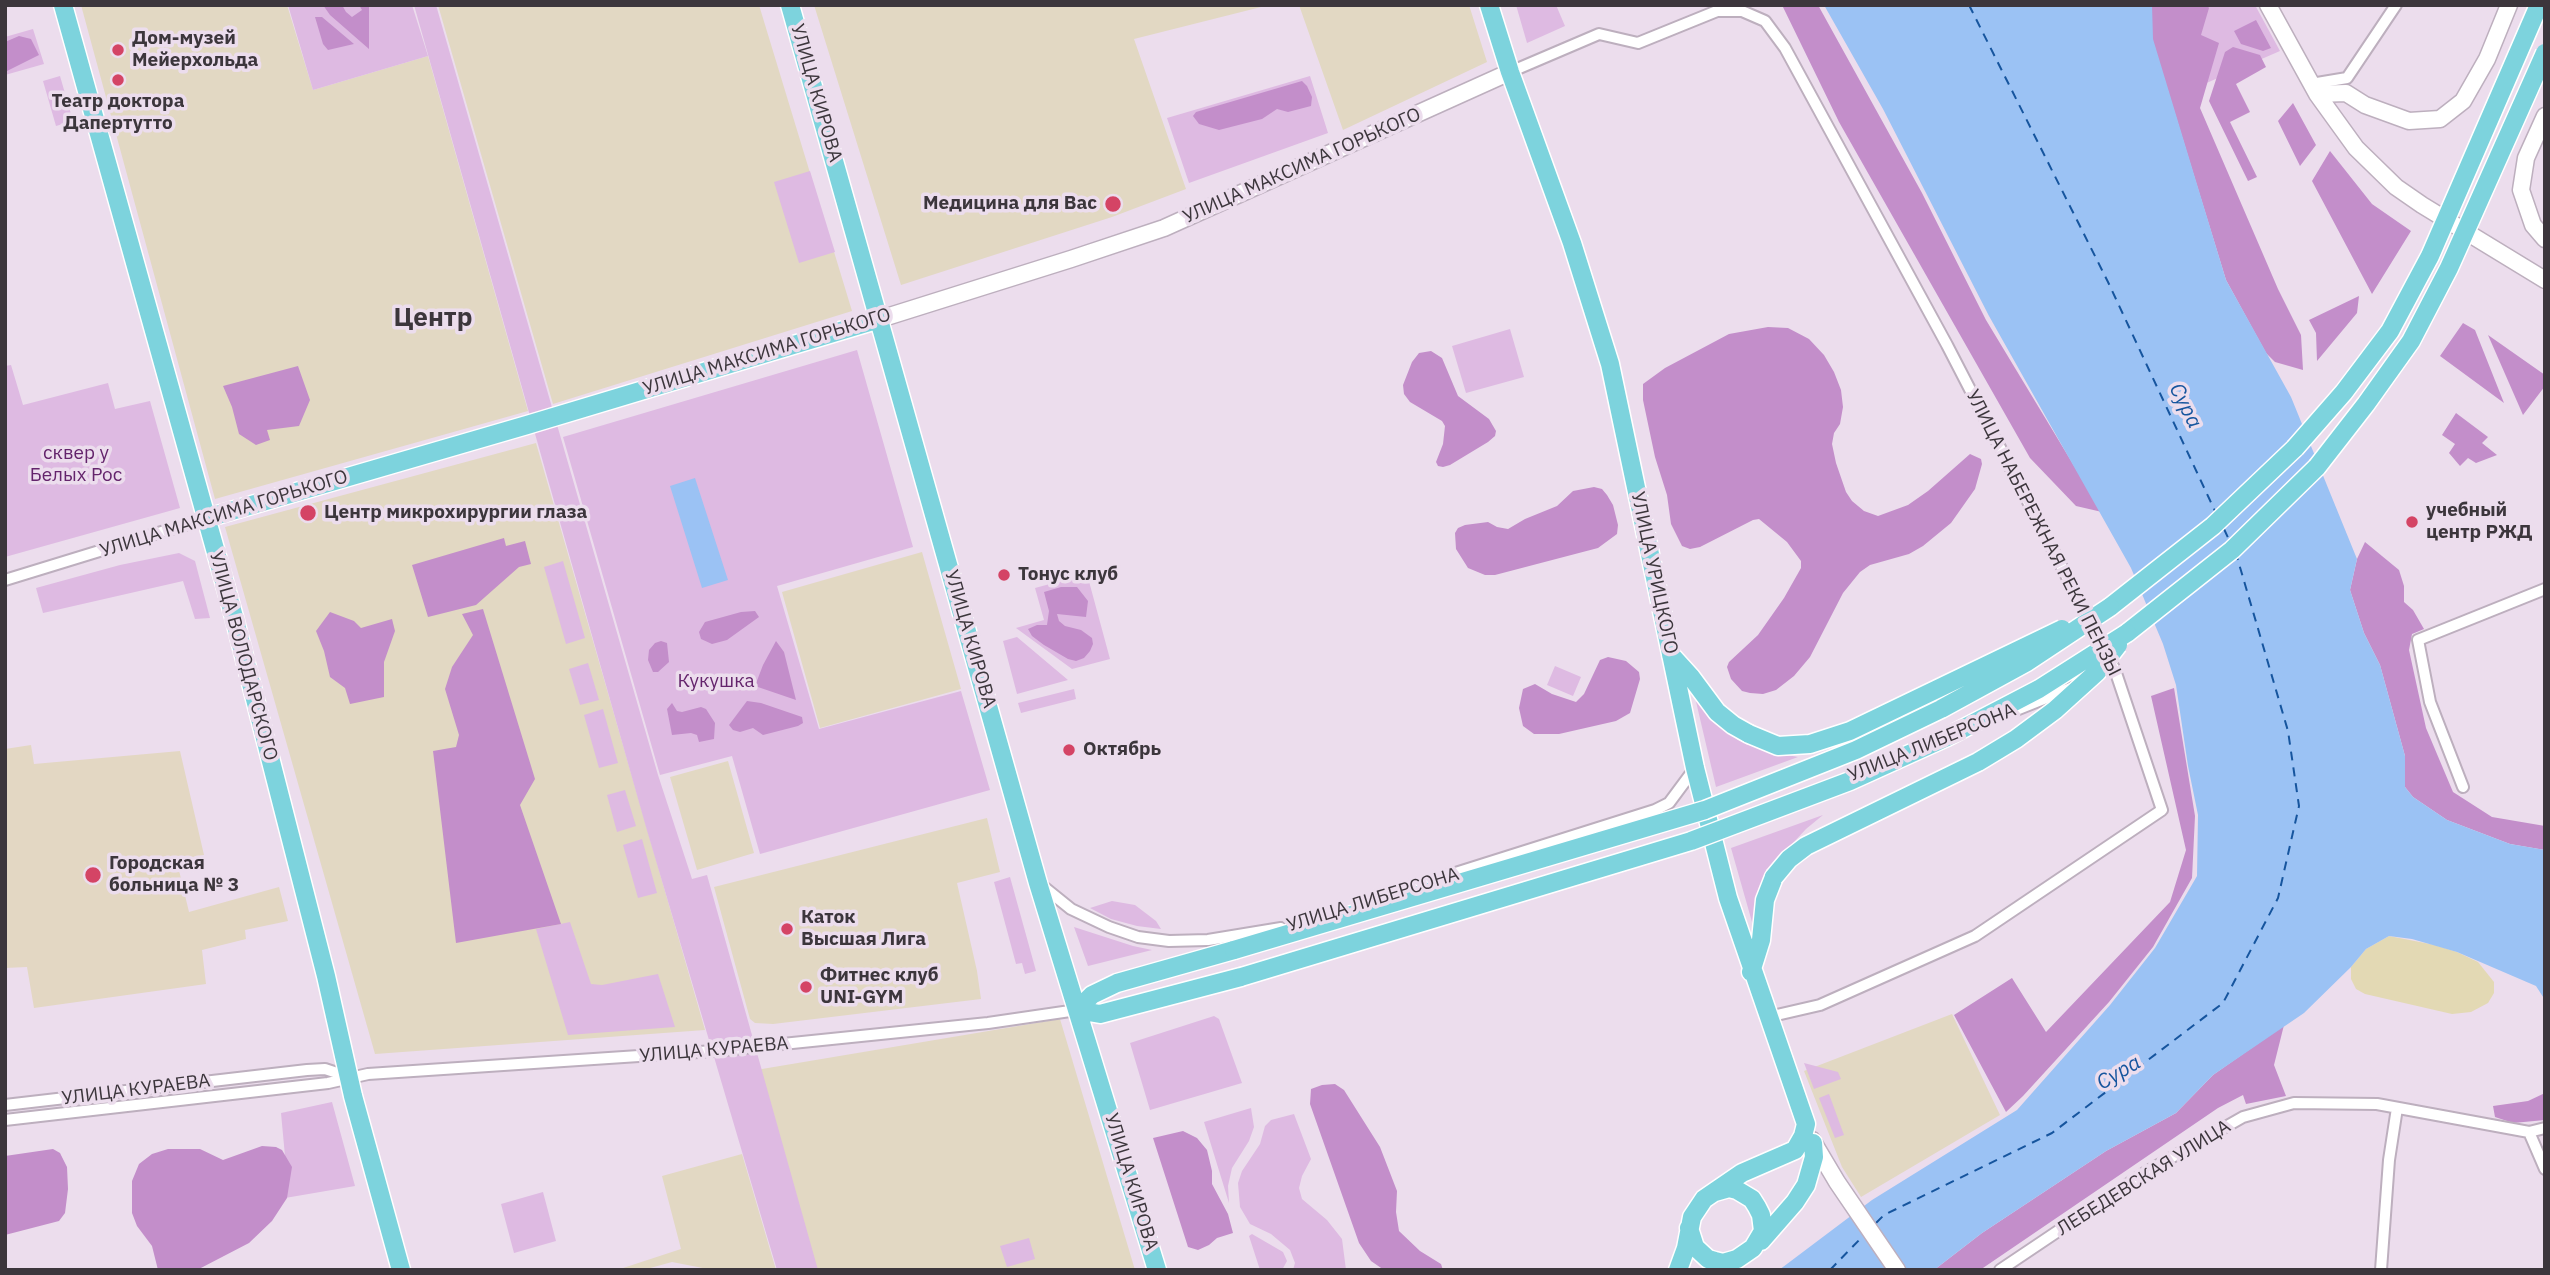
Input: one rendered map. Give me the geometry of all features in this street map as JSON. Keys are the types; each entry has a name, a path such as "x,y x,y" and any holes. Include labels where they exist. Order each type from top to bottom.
{"main road":[{"name":"УЛИЦА ВОЛОДАРСКОГО","path":"64,5 206,517 401,1270"},
{"name":"УЛИЦА КИРОВА","path":"790,5 1038,883 1157,1270"},
{"name":"УЛИЦА УРИЦКОГО","path":"1489,5 1510,72 1572,243 1610,364 1695,768 1728,898 1751,972 1813,1143 1897,1270"},
{"path":"2268,5 2314,89 2356,148 2396,187 2545,280"},
{"path":"2314,89 2346,93 2365,104 2409,121 2440,119 2463,101 2487,59 2510,5"},
{"path":"1077,1010 1092,995 1117,983 1718,805 1856,750 1941,709 2027,662 2110,607 2213,526 2295,448 2344,393 2390,331 2430,256 2539,5"},
{"path":"1077,1010 1100,1014 1241,977 1691,841 1850,781 1947,737 2039,689 2127,633 2232,550 2317,467 2366,404 2411,341 2449,268 2545,52"},
{"name":"УЛИЦА МАКСИМА ГОРЬКОГО","path":"206,517 527,425 880,319 1164,228 1510,72"},
{"path":"2545,117 2526,158 2521,190 2533,225 2545,239"},
{"path":"1671,655 1717,712 1733,725 1778,746 1810,744 1840,734 2110,607"},
{"path":"1751,972 1760,940 1765,900 1774,877 1789,859 1806,846 1978,762 2015,739 2055,710 2097,672 2127,633"},
{"path":"1678,1270 1697,1207 1710,1194 1742,1173 1795,1150 1800,1144 1806,1124"},
{"path":"1731,1270 1788,1210 1806,1185 1814,1157 1813,1143"},
{"path":"1689,1228 1695,1247 1707,1259 1723,1263 1737,1259 1753,1248 1763,1231 1763,1223 1752,1199 1729,1188 1710,1194"}],"street":[{"path":"2314,89 2347,78 2396,5"},
{"name":"УЛИЦА НАБЕРЕЖНАЯ РЕКИ ПЕНЗЫ","path":"1510,72 1599,34 1638,43 1717,11 1742,11 1765,21 1785,48 1947,345 2115,670 2162,810 1975,936 1820,1004 1768,1017"},
{"name":"УЛИЦА МАКСИМА ГОРЬКОГО","path":"5,580 206,517"},
{"path":"2463,788 2430,702 2418,640 2545,589"},
{"name":"УЛИЦА ЛИБЕРСОНА","path":"1710,830 2115,670"},
{"name":"УЛИЦА ЛИБЕРСОНА","path":"1038,883 1071,909 1109,927 1138,936 1169,941 1208,940 1278,929 1656,810 1668,803 1695,768"},
{"name":"УЛИЦА КУРАЕВА","path":"5,1121 328,1083 349,1077 723,1051 988,1023 1077,1010"},
{"name":"УЛИЦА КУРАЕВА","path":"5,1105 307,1070 325,1069 349,1077"},
{"name":"ЛЕБЕДЕВСКАЯ УЛИЦА","path":"2000,1270 2146,1172 2243,1117 2294,1103 2376,1104 2529,1132 2545,1128"},
{"path":"2381,1270 2389,1160 2397,1108"},
{"path":"2529,1132 2545,1169"}],"shaded area":[{"path":"81,5 287,5 313,90 428,56 528,411 215,499"},
{"path":"323,5 342,5 352,17 362,10 359,5 369,5 369,49 330,15"},
{"path":"438,5 759,5 852,311 553,404"},
{"path":"814,5 1269,5 1134,39 1186,189 1112,217 901,285"},
{"path":"1299,5 1469,5 1487,62 1343,130"},
{"path":"1782,5 1818,5 1922,193 1986,320 2102,512 2076,506 2030,458 1839,122"},
{"path":"2152,5 2207,5 2209,8 2201,35 2219,43 2200,108 2278,289 2301,335 2303,370 2275,362 2266,353 2226,280 2152,39"},
{"path":"315,17 322,17 354,44 328,50 323,44"},
{"path":"2256,20 2271,48 2263,51 2241,44 2234,31"},
{"path":"19,36 31,39 39,55 5,72 5,42"},
{"path":"2233,47 2260,55 2266,67 2236,84 2250,112 2230,122 2257,177 2248,181 2209,101 2225,52"},
{"path":"1302,81 1312,97 1311,106 1288,112 1277,109 1262,119 1219,130 1199,124 1193,116 1196,112"},
{"path":"2293,103 2316,145 2300,166 2278,121"},
{"path":"2330,151 2372,204 2411,231 2372,294 2312,181"},
{"path":"2359,296 2357,313 2317,361 2316,333 2309,320"},
{"path":"2463,323 2475,330 2504,403 2440,356"},
{"path":"1768,327 1788,328 1809,339 1824,355 1834,372 1841,390 1843,407 1832,444 1836,463 1846,492 1864,511 1878,516 1908,505 1970,454 1981,459 1982,464 1975,489 1951,523 1909,554 1870,565 1860,572 1843,593 1810,657 1794,676 1776,690 1763,694 1742,691 1731,679 1727,667 1758,635 1784,598 1801,568 1801,561 1787,542 1759,519 1700,547 1690,549 1682,546 1671,524 1667,495 1655,457 1643,400 1643,384 1665,368 1729,334"},
{"path":"2488,335 2545,375 2545,386 2523,415"},
{"path":"1431,351 1442,358 1458,396 1489,419 1496,431 1495,436 1488,442 1443,467 1436,462 1443,444 1445,426 1442,421 1410,402 1404,394 1403,385 1412,362 1419,353"},
{"path":"298,366 310,400 299,426 267,430 270,440 256,445 239,434 223,386"},
{"path":"2456,413 2488,437 2482,443 2497,455 2476,463 2468,458 2460,466 2449,453 2455,444 2442,435"},
{"path":"536,443 705,1030 375,1054 225,527"},
{"path":"1594,487 1602,489 1607,495 1613,505 1618,525 1617,534 1598,548 1495,575 1485,575 1468,568 1456,549 1455,533 1458,528 1488,522 1508,529 1557,506 1573,491"},
{"path":"504,538 506,546 525,541 531,564 519,567 476,605 428,617 412,565"},
{"path":"2365,542 2399,570 2404,586 2404,602 2413,610 2424,629 2412,634 2409,650 2426,728 2453,792 2492,817 2545,826 2545,850 2510,844 2447,820 2413,797 2405,787 2405,756 2380,665 2364,633 2350,590 2357,559"},
{"path":"922,552 961,689 820,728 782,592"},
{"path":"1061,587 1077,587 1088,601 1086,617 1057,614 1059,621 1065,626 1081,630 1092,638 1090,651 1084,658 1076,661 1044,645 1032,636 1028,629 1047,625 1049,611 1044,592"},
{"path":"483,609 535,779 520,805 561,924 456,943 433,751 456,747 459,735 445,689 452,667 473,635 462,614"},
{"path":"755,611 759,617 727,640 712,644 701,639 699,632 705,622"},
{"path":"330,612 354,621 361,628 392,619 395,631 384,662 384,697 350,704 345,688 330,677 316,631"},
{"path":"661,641 667,643 669,662 658,672 653,672 648,660 649,650"},
{"path":"776,641 784,652 796,700 755,686"},
{"path":"1608,657 1626,661 1639,672 1640,679 1630,713 1616,721 1559,734 1534,734 1523,726 1519,708 1523,689 1535,684 1552,694 1576,702 1584,694 1600,660"},
{"path":"2174,688 2195,816 2192,878 2153,947 2109,1002 2006,1112 1954,1015 2012,978 2046,1032 2170,902 2186,850 2151,696"},
{"path":"747,701 802,717 803,723 763,735 753,728 740,732 733,730 729,725"},
{"path":"672,703 677,711 682,712 701,707 706,709 715,723 714,739 699,742 697,735 691,733 672,735 667,709"},
{"name":"Городская больница № 3","path":"31,745 34,764 180,751 204,855 177,862 189,912 279,887 288,921 245,930 246,939 202,950 206,984 34,1008 27,967 5,968 5,749"},
{"path":"728,761 754,853 697,870 670,777"},
{"path":"987,818 1000,872 957,883 981,999 773,1024 755,1023 750,1019 714,887"},
{"path":"1952,1014 2000,1115 1861,1197 1842,1167 1804,1071"},
{"path":"1060,1019 1135,1270 816,1270 756,1070"},
{"path":"2284,1025 2274,1065 2286,1096 2246,1104 2243,1095 2218,1108 1980,1270 1934,1270 1982,1233 2106,1151 2176,1113 2213,1075"},
{"path":"1335,1084 1344,1090 1380,1147 1397,1191 1399,1231 1420,1251 1441,1264 1443,1270 1384,1270 1371,1261 1359,1243 1310,1104 1311,1089"},
{"path":"2545,1093 2545,1120 2513,1123 2495,1117 2493,1106 2528,1101"},
{"path":"1183,1131 1197,1138 1207,1150 1212,1184 1228,1214 1233,1233 1217,1238 1198,1250 1188,1247 1153,1138"},
{"path":"262,1146 282,1150 292,1167 287,1198 272,1221 249,1243 197,1270 158,1270 152,1246 137,1226 132,1213 132,1181 139,1164 152,1154 168,1149 200,1149 223,1160"},
{"path":"53,1149 60,1153 67,1167 65,1213 59,1221 5,1235 5,1156"},
{"path":"742,1154 776,1270 713,1270 672,1262 643,1270 617,1270 681,1249 662,1176"}],"green space":[{"path":"288,5 412,5 428,56 313,90"},
{"path":"414,5 436,5 658,775 692,879 707,875 818,1270 777,1270 646,827"},
{"path":"1516,5 1556,5 1565,26 1527,43"},
{"path":"2157,5 2255,5 2280,51 2172,98"},
{"path":"33,29 44,64 5,75 5,37"},
{"path":"60,76 73,121 56,126 43,81"},
{"path":"1310,76 1328,133 1189,183 1167,118"},
{"path":"810,171 835,252 799,263 774,182"},
{"path":"1510,329 1524,377 1466,393 1452,346"},
{"name":"Кукушка","path":"857,350 913,547 777,586 819,729 961,691 990,790 760,854 732,756 660,775 563,437"},
{"name":"сквер у Белых Рос","path":"11,365 23,405 108,383 115,409 150,401 180,508 5,557 5,366"},
{"path":"179,553 195,561 210,618 195,619 183,581 43,613 36,588 120,565"},
{"path":"563,561 585,638 566,644 544,567"},
{"path":"1087,574 1110,659 1072,669 1016,628 1044,620 1035,588"},
{"path":"1017,637 1068,680 1017,694 1003,641"},
{"path":"588,663 599,700 580,705 569,669"},
{"path":"1555,666 1581,677 1573,696 1547,685"},
{"path":"1074,689 1076,699 1021,713 1018,703"},
{"path":"1694,693 1738,740 1767,751 1798,757 1716,787"},
{"path":"603,709 618,763 599,768 584,715"},
{"path":"625,790 636,826 617,832 607,795"},
{"path":"1823,815 1781,856 1754,929 1731,848"},
{"path":"642,839 657,893 638,898 623,845"},
{"path":"1010,877 1036,971 1025,974 1022,963 1016,964 994,882"},
{"path":"1112,901 1135,905 1156,921 1161,929 1111,919 1090,908"},
{"path":"570,922 591,984 602,985 658,974 675,1027 568,1035 536,929"},
{"path":"1074,927 1133,946 1152,950 1088,966"},
{"path":"1214,1016 1219,1019 1242,1083 1150,1110 1130,1043"},
{"path":"1804,1063 1838,1072 1841,1079 1814,1089"},
{"path":"1829,1094 1844,1135 1835,1138 1819,1098"},
{"path":"332,1102 355,1186 285,1198 281,1113"},
{"path":"1251,1108 1254,1127 1249,1141 1232,1168 1228,1186 1229,1203 1204,1122"},
{"path":"1294,1114 1311,1159 1299,1188 1302,1199 1327,1220 1342,1239 1346,1270 1293,1270 1295,1263 1290,1250 1271,1234 1250,1224 1240,1207 1238,1183 1242,1171 1260,1144 1265,1126 1271,1120"},
{"path":"543,1192 556,1241 514,1253 501,1204"},
{"path":"1252,1234 1283,1252 1287,1261 1282,1270 1260,1270 1249,1236"},
{"path":"1029,1238 1035,1259 1007,1267 1000,1246"}],"sand":[{"path":"2389,936 2435,945 2478,962 2494,982 2494,993 2488,1003 2471,1012 2452,1014 2365,994 2356,989 2351,979 2351,967 2366,949"}],"water":[{"name":"Сура","path":"1824,5 2152,5 2153,39 2226,280 2291,397 2357,559 2350,590 2364,633 2380,665 2405,756 2405,787 2413,797 2447,820 2510,844 2545,850 2545,1000 2536,986 2457,952 2412,939 2389,936 2366,949 2304,1013 2213,1075 2176,1113 2106,1151 1982,1233 1934,1270 1779,1270 1872,1200 2017,1110 2110,1005 2155,948 2197,876 2198,815 2176,685 2163,644 2131,568 1989,316 1883,109"},
{"path":"695,478 728,580 702,588 670,486"}],"ferry route":[{"path":"1969,5 2108,282 2215,511"},
{"path":"2224,529 2230,542"},
{"path":"1876,1223 1884,1215 2052,1133 2223,1003 2278,898 2299,806 2288,731 2237,557"},
{"path":"1830,1270 1864,1235"}],"place":[{"name":"Дом-музей Мейерхольда","path":"118,50"},
{"name":"Театр доктора Дапертутто","path":"118,80"},
{"name":"Медицина для Вас","path":"1113,204"},
{"name":"Центр микрохирургии глаза","path":"308,513"},
{"name":"учебный центр РЖД","path":"2412,522"},
{"name":"Тонус клуб","path":"1004,575"},
{"name":"Октябрь","path":"1069,750"},
{"name":"Городская больница № 3","path":"93,875"},
{"name":"Каток Высшая Лига","path":"787,929"},
{"name":"Фитнес клуб UNI-GYM","path":"806,987"}],"district":[{"name":"Центр","path":"433,318"}]}
